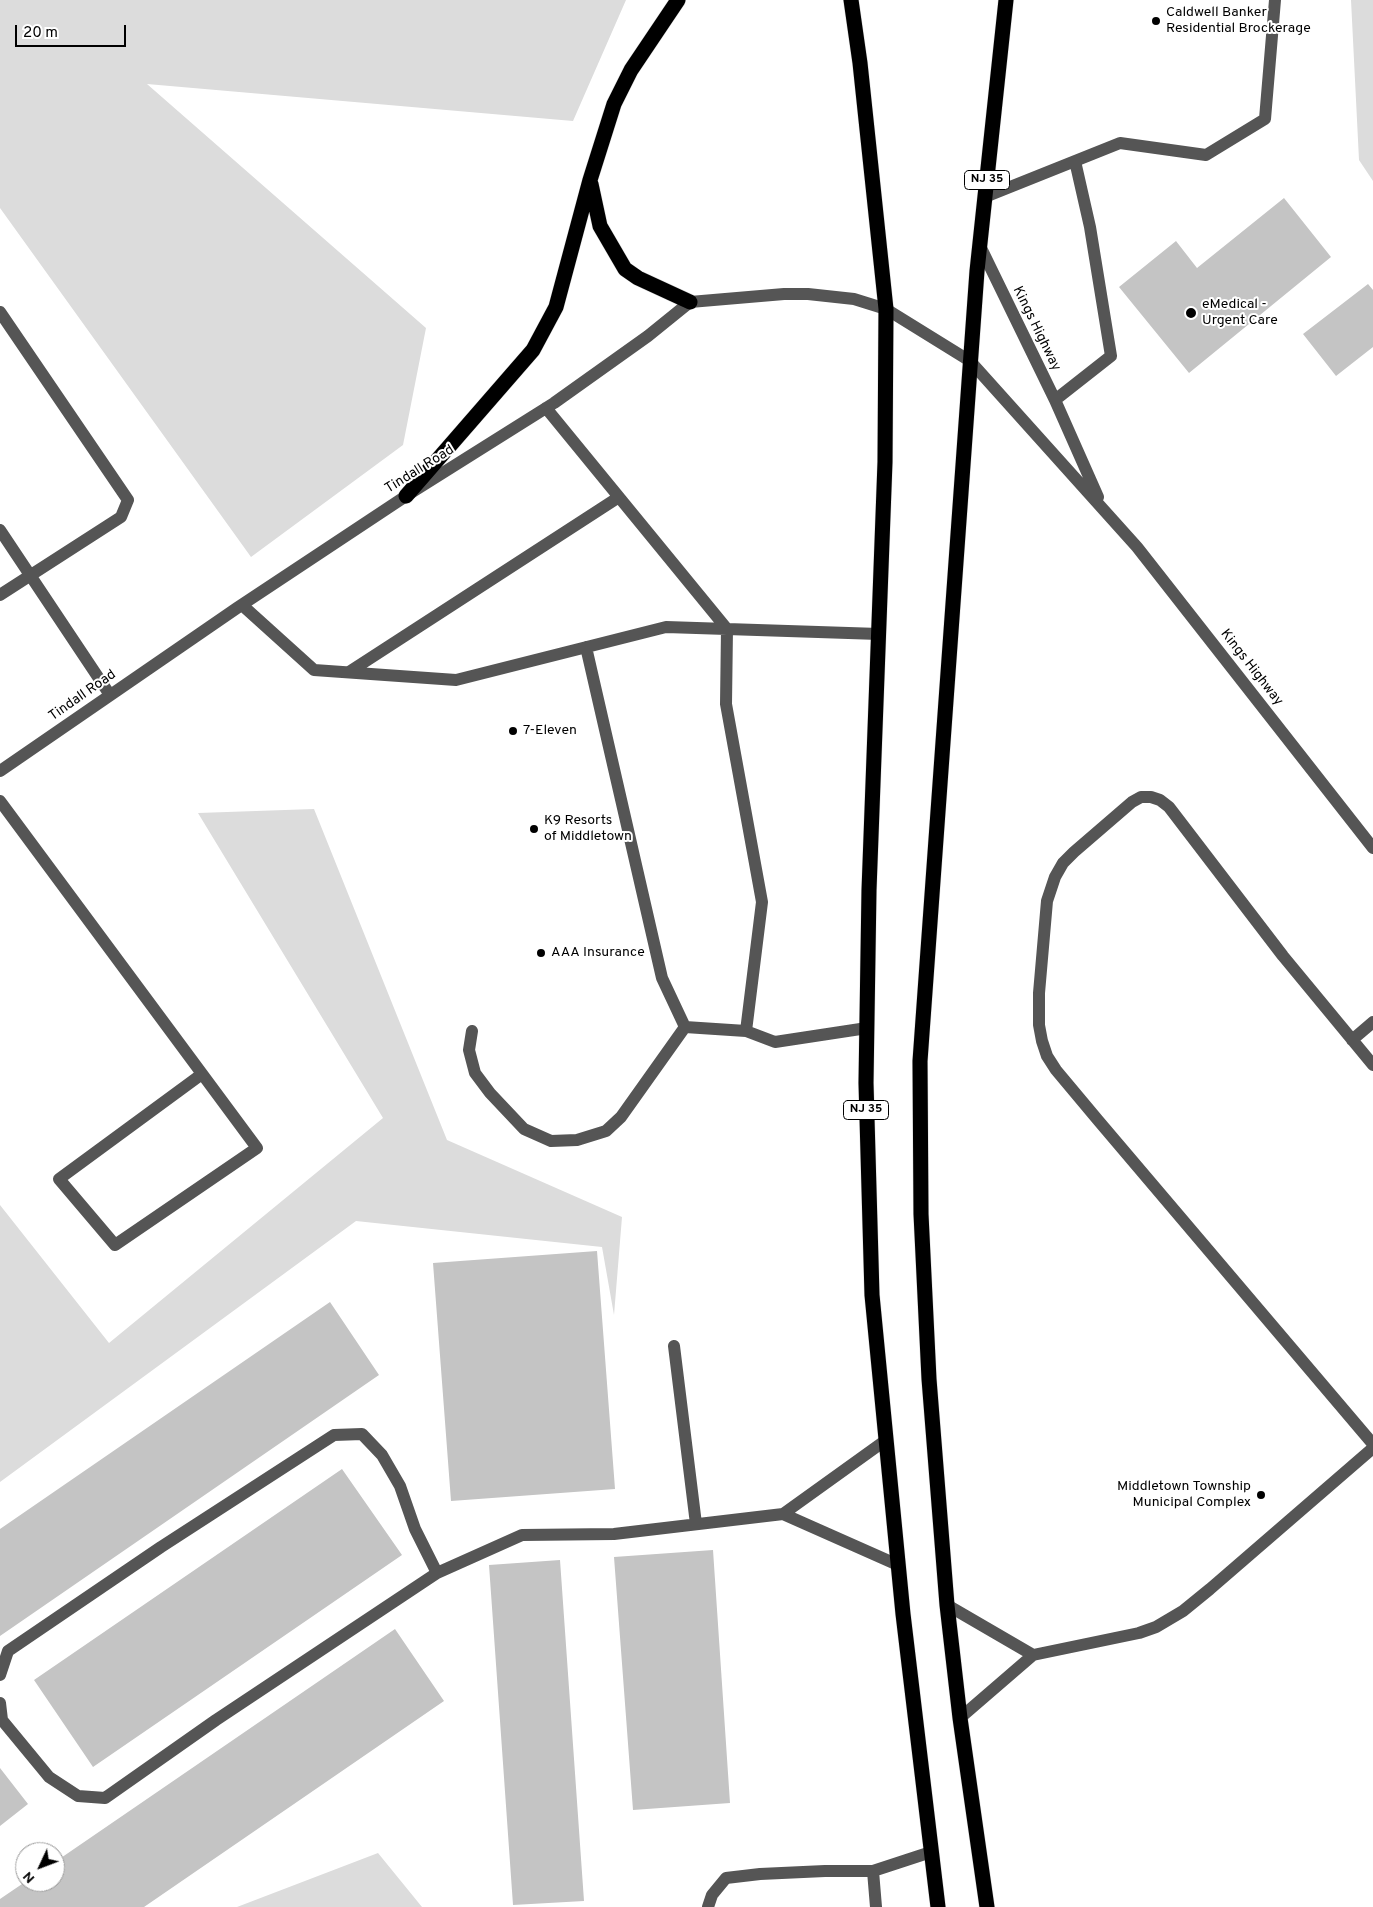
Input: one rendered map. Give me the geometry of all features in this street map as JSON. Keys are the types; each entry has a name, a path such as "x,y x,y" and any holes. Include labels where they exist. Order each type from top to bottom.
{"highway":[{"path":"406,496 533,350 556,307 590,180 614,104 631,70 678,0"},
{"name":"NJ 35","path":"851,0 860,63 886,309 885,462 869,890 866,1083 872,1296 898,1565 938,1907"},
{"name":"NJ 35","path":"988,1907 960,1718 947,1605 929,1379 920,1214 920,1061 970,361 980,244 1006,0"},
{"path":"590,180 600,226 625,269 638,278 690,302"}],"street":[{"path":"985,197 1120,143 1206,155 1265,119 1275,0"},
{"path":"1055,400 1110,356 1090,226 1075,161"},
{"name":"Kings Highway","path":"980,244 1055,400 1103,508"},
{"path":"690,302 784,294 808,294 854,299 886,309"},
{"name":"Tindall Road","path":"0,771 242,605 406,496 546,408 648,336 690,302"},
{"name":"Kings Highway","path":"886,309 970,361 1103,508 1137,547 1373,848"},
{"path":"0,312 128,500 121,517 0,595"},
{"path":"546,408 727,629 726,704 762,902 746,1031"},
{"path":"349,672 619,497"},
{"path":"0,530 110,695"},
{"path":"242,605 314,670 456,680 666,627 879,634"},
{"path":"586,647 662,978 685,1027"},
{"path":"1373,1065 1283,956 1168,807 1160,800 1141,796 1063,863 1055,877 1047,901 1039,1000 1039,1025 1047,1056 1056,1070 1103,1126 1373,1444"},
{"path":"0,800 257,1148 115,1245 59,1179 202,1074"},
{"path":"1352,1040 1373,1022"},
{"path":"685,1027 746,1031 775,1042 867,1028"},
{"path":"472,1031 469,1050 475,1073 490,1093 524,1129 552,1141 577,1140 606,1131 621,1117 685,1027"},
{"path":"674,1346 696,1524"},
{"path":"0,1675 8,1651 161,1547 334,1435 362,1434 382,1455 400,1486 414,1529 437,1574"},
{"path":"0,1704 2,1720 49,1777 78,1796 105,1798 224,1714 437,1574 522,1535 614,1534 783,1514 886,1440"},
{"path":"960,1718 1033,1655 1122,1638 1148,1630 1172,1618 1210,1590 1373,1448"},
{"path":"783,1514 898,1565"},
{"path":"947,1605 1033,1655"},
{"path":"708,1907 712,1896 726,1878 760,1874 825,1871 873,1872 932,1852"},
{"path":"873,1872 876,1907"}],"shaded area":[{"path":"0,0 626,0 573,121 147,84 426,328 403,445 251,557 0,208"},
{"path":"1351,0 1373,0 1373,181 1359,160"},
{"path":"314,809 447,1140 622,1217 614,1315 602,1247 356,1221 0,1482 0,1205 109,1343 383,1118 198,813"},
{"path":"378,1853 422,1907 237,1907"}],"building":[{"path":"1284,198 1331,257 1189,373 1119,287 1176,241 1197,268"},
{"path":"1368,284 1373,290 1373,347 1336,376 1303,334"},
{"path":"597,1251 615,1489 451,1501 433,1263"},
{"path":"330,1302 379,1375 0,1636 0,1529"},
{"path":"342,1469 402,1555 93,1767 34,1680"},
{"path":"713,1550 730,1803 633,1810 614,1557"},
{"path":"560,1560 584,1901 513,1905 489,1565"},
{"path":"395,1629 444,1701 144,1907 0,1907 0,1899 15,1889 15,1892 65,1892 65,1855"},
{"path":"0,1768 28,1804 0,1826"}],"place":[{"name":"Caldwell Banker Residential Brockerage","path":"1156,21"},
{"name":"eMedical - Urgent Care","path":"1191,313"},
{"name":"7-Eleven","path":"513,731"},
{"name":"K9 Resorts of Middletown","path":"534,829"},
{"name":"AAA Insurance","path":"541,953"},
{"name":"Middletown Township Municipal Complex","path":"1261,1495"}]}
